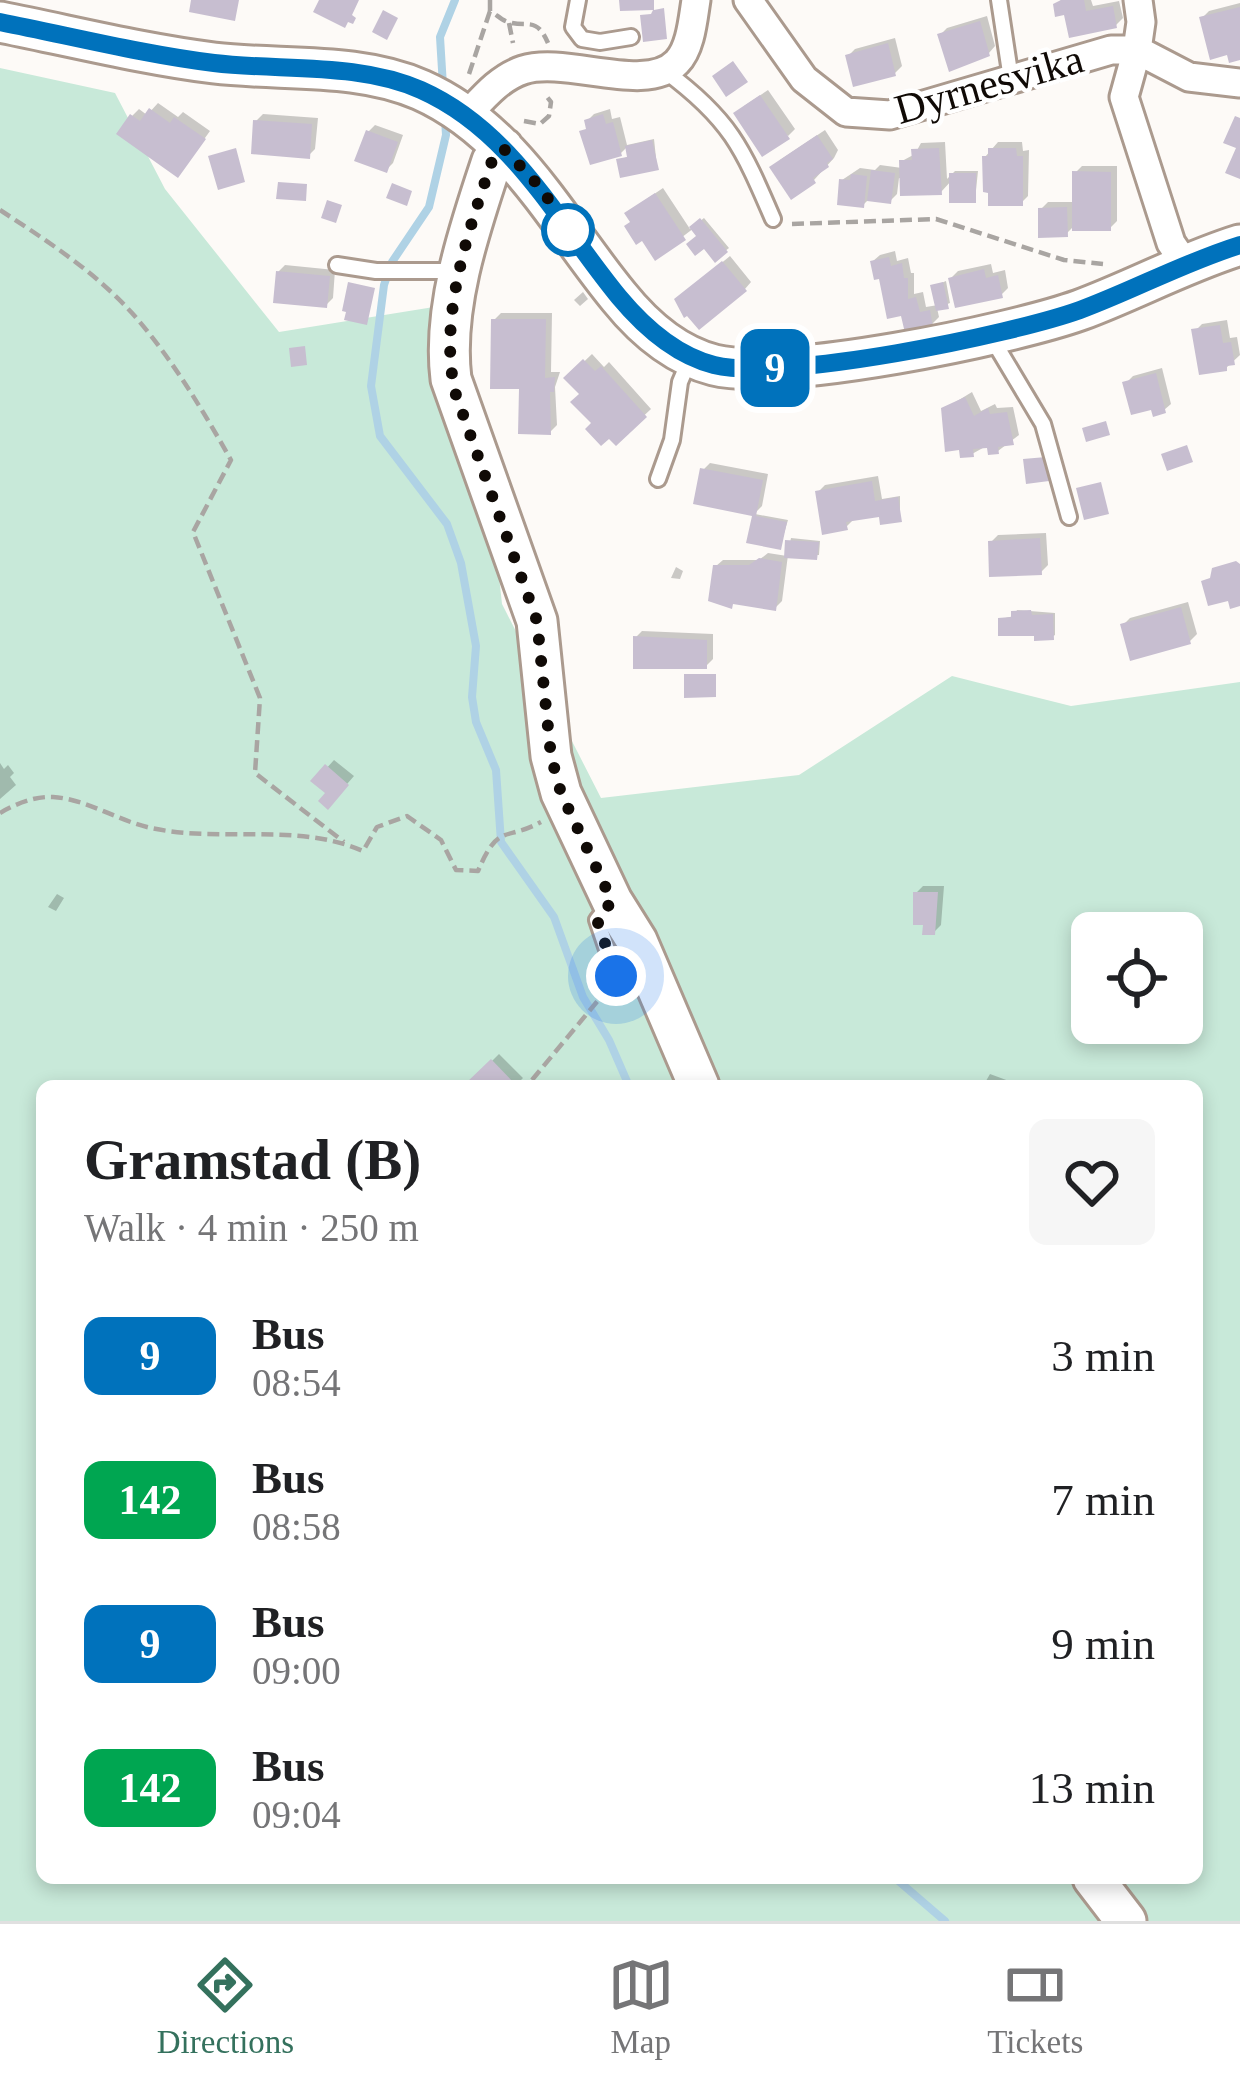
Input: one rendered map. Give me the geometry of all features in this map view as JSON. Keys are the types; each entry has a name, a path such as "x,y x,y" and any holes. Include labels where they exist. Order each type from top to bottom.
{"main road":[{"path":"0,22 208,62 392,80 467,97 510,132 541,188 634,314 662,339 692,357 722,367 772,368 990,333 1074,312 1240,245"},
{"path":"510,132 492,161 460,271 450,344 452,379 537,621 551,756 561,793 612,901 637,940 696,1080"},
{"path":"1098,1884 1126,1921"}],"street":[{"path":"467,97 529,68 644,76 665,71 683,54 697,0"},
{"name":"Dyrnesvika","path":"748,0 804,79 846,112 890,115 1111,50 1137,50 1189,77 1240,83"},
{"name":"Dyrnesvika","path":"1137,50 1138,0"},
{"path":"1137,50 1124,97 1171,243 1186,265"}],"lane":[{"path":"578,0 573,27 582,40 631,37"},
{"path":"999,0 1011,79"},
{"path":"665,71 698,95 731,130 772,219"},
{"path":"338,265 376,271 460,271"},
{"path":"990,333 1043,424 1069,517"},
{"path":"658,479 671,440 680,382 692,357"},
{"path":"612,901 597,920 616,976"}],"path":[{"path":"467,97 490,0"},
{"path":"490,11 509,23 525,20 541,28 548,50"},
{"path":"509,23 513,43"},
{"path":"510,132 539,124 549,116 551,102 535,91"},
{"path":"0,210 62,251 131,312 192,394 231,460 193,532 260,698 256,773 344,842 364,851 377,827 407,816 441,840 456,870 478,872 490,843 507,832"},
{"path":"772,219 796,225 936,219 1064,260 1105,265"},
{"path":"0,813 15,804 52,797 150,828 344,842"},
{"path":"532,1080 596,1004"}],"green space":[{"path":"0,68 115,93 165,189 279,332 440,306 486,456 502,604 601,798 799,775 952,676 1071,706 1240,682 1240,1921 0,1921"}],"building":[{"path":"191,0 239,0 235,21 189,12"},
{"path":"319,0 359,0 353,24 348,22 345,28 313,12"},
{"path":"619,0 654,0 654,10 664,8 667,39 643,42 640,15 653,10 620,11"},
{"path":"1084,0 1086,11 1113,6 1117,28 1069,38 1064,15 1055,17 1053,4"},
{"path":"1240,7 1240,60 1229,63 1227,55 1210,60 1199,17"},
{"path":"383,10 398,18 387,40 372,32"},
{"path":"980,21 990,56 949,72 937,34"},
{"path":"888,43 896,76 853,87 845,55"},
{"path":"733,61 748,82 726,97 712,76"},
{"path":"760,95 790,139 762,157 733,113"},
{"path":"149,108 170,123 174,117 206,139 178,178 116,134 130,114 140,121"},
{"path":"603,114 606,124 613,122 622,156 590,165 579,131 586,129 584,120"},
{"path":"1235,116 1240,118 1240,179 1225,173 1236,148 1223,143"},
{"path":"253,120 312,124 310,159 251,154"},
{"path":"366,130 398,142 387,173 354,161"},
{"path":"817,135 833,159 813,178 816,183 791,200 769,167"},
{"path":"652,140 659,170 620,178 616,159 627,157 625,146"},
{"path":"236,148 245,182 218,190 208,156"},
{"path":"939,148 942,195 900,196 899,160 912,160 911,149"},
{"path":"988,148 1016,148 1017,156 1023,156 1023,206 988,206 982,156 988,156"},
{"path":"871,170 895,173 891,204 867,201"},
{"path":"1072,171 1111,172 1111,231 1072,231"},
{"path":"949,173 976,173 976,203 949,203"},
{"path":"851,174 867,176 864,208 837,205 839,179 850,180"},
{"path":"278,182 307,184 306,201 276,199"},
{"path":"392,183 412,191 407,206 386,198"},
{"path":"655,193 686,240 655,261 642,241 636,245 624,226 630,222 624,213"},
{"path":"327,200 342,205 336,223 321,218"},
{"path":"1067,207 1068,237 1038,238 1038,208"},
{"path":"700,218 728,252 715,263 704,249 695,256 686,244 696,236 689,227"},
{"path":"889,257 891,266 902,263 908,299 916,297 920,312 930,310 933,327 905,333 901,316 887,319 870,261"},
{"path":"722,261 747,291 699,330 684,318 674,299"},
{"path":"984,269 986,278 998,275 1003,298 955,308 948,278"},
{"path":"276,271 330,276 327,308 273,303"},
{"path":"348,282 375,288 367,325 344,320"},
{"path":"943,282 949,309 936,311 930,285"},
{"path":"491,319 546,319 545,378 555,377 554,392 550,392 551,435 518,434 519,389 490,389"},
{"path":"1220,325 1223,343 1231,342 1235,365 1227,366 1227,371 1199,375 1191,329"},
{"path":"305,346 307,365 291,367 289,348"},
{"path":"583,359 595,371 601,366 647,417 616,446 609,439 601,446 585,429 591,423 570,402 579,394 563,378"},
{"path":"1156,373 1166,413 1153,417 1151,410 1131,415 1122,382"},
{"path":"965,397 974,416 988,408 990,414 1007,412 1014,445 998,447 999,454 988,455 987,448 973,449 974,457 960,458 959,450 945,452 941,408"},
{"path":"1106,421 1110,435 1086,442 1082,428"},
{"path":"1187,445 1193,462 1167,471 1161,454"},
{"path":"1046,457 1049,481 1026,484 1023,459"},
{"path":"700,468 763,480 756,516 787,522 781,550 746,543 752,516 693,504"},
{"path":"872,481 875,501 898,497 902,522 880,525 879,517 846,522 848,530 822,535 815,491"},
{"path":"1101,482 1109,514 1084,520 1076,488"},
{"path":"1040,538 1042,575 989,577 988,541"},
{"path":"785,540 819,542 817,560 784,558"},
{"path":"759,558 782,562 776,611 733,604 732,609 708,601 713,565 749,565"},
{"path":"1240,564 1240,606 1230,609 1228,601 1208,606 1201,581 1210,578 1212,568"},
{"path":"1181,607 1191,644 1130,661 1120,624"},
{"path":"1031,610 1032,615 1053,614 1054,640 998,636 998,618 1011,617 1011,611"},
{"path":"633,636 707,640 707,669 633,669"},
{"path":"684,674 716,674 716,697 684,698"},
{"path":"325,764 349,785 328,810 318,801 325,793 310,781"},
{"path":"913,892 938,892 935,935 922,935 923,925 913,925"},
{"path":"491,1059 511,1080 469,1080"}],"waterway":[{"path":"443,86 440,37 455,0"},
{"path":"445,119 446,135 429,207 392,262 384,285 371,386 380,436 447,524 461,563 476,646 472,697 476,722 496,770 501,842 554,917 583,997 626,1080"},
{"path":"902,1884 945,1921"}],"bus line":[{"name":"9","path":"0,22 208,62 341,73 418,89 466,116 503,148 541,188 620,298 648,328 678,350 722,367 829,362 1018,328 1133,290 1240,245"}],"route":[{"path":"568,230 541,188 503,148 492,161 460,271 449,363 456,395 537,621 551,756 561,793 612,901 597,920 616,976"}]}
